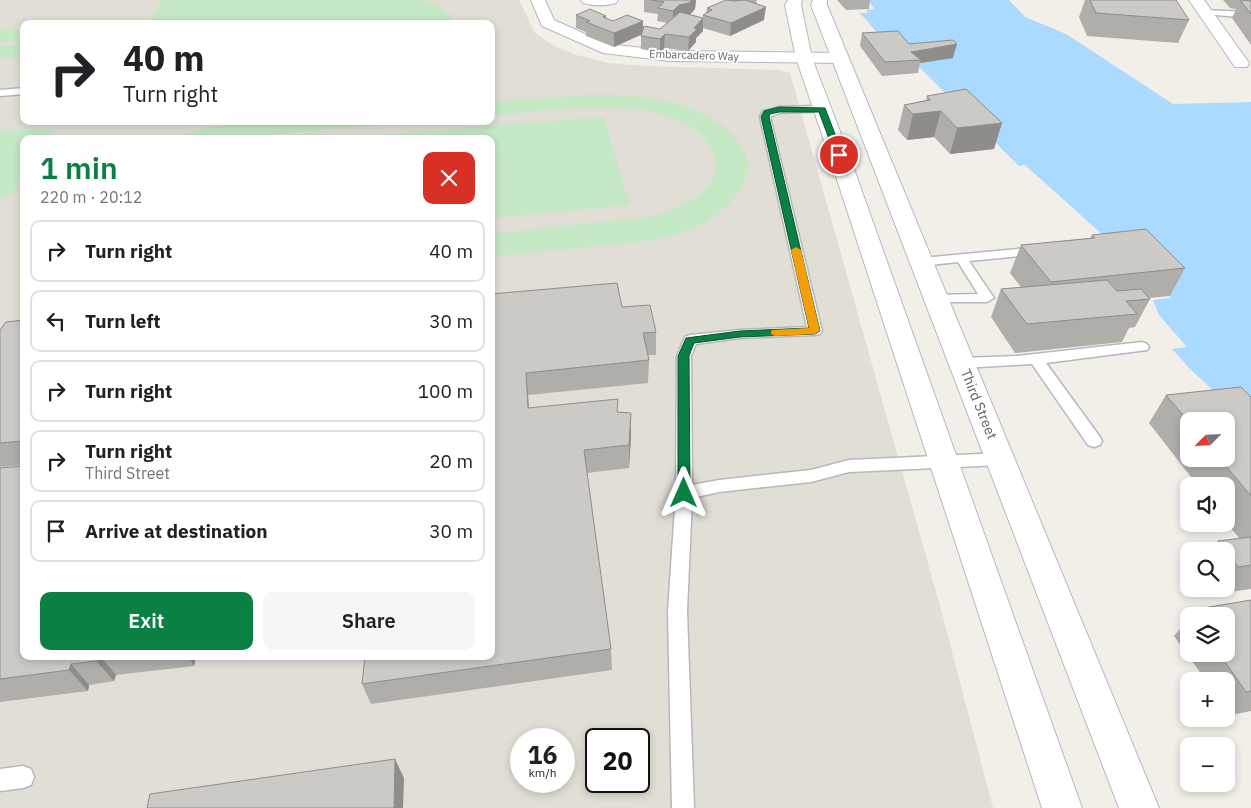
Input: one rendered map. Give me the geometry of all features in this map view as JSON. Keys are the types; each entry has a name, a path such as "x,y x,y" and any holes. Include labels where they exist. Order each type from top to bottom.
{"main road":[{"name":"Embarcadero Way","path":"538,0 548,23 603,48 670,56 840,58"},
{"path":"588,0 611,0"},
{"path":"794,0 793,5 804,58 1062,808"},
{"name":"Third Street","path":"820,0 819,5 1139,808"},
{"path":"1200,6 1240,63"}],"lane":[{"path":"1200,6 1251,15"},
{"path":"0,93 20,91"},
{"path":"683,808 677,676 680,535 684,493 684,356 690,340 740,334 815,331 765,117 767,113 773,110 822,109"},
{"path":"922,262 1048,250"},
{"path":"937,298 987,298 962,258"},
{"path":"963,363 1036,359 1142,347"},
{"path":"1036,359 1094,441"},
{"path":"684,493 719,486 811,476 849,466 1001,459"},
{"path":"0,780 23,777"}],"shaded area":[{"path":"0,0 519,0 535,33 553,45 576,55 609,63 645,66 779,70 790,73 940,606 993,808 0,808"}],"green space":[{"path":"162,0 424,0 442,9 453,20 150,20"},
{"path":"20,29 20,40 0,42 0,30"},
{"path":"20,44 20,57 0,58 0,46"},
{"path":"587,95 627,95 689,107 724,127 738,141 744,150 747,160 745,180 733,199 716,215 704,223 677,234 633,242 495,257 495,234 651,217 681,206 699,195 706,188 712,180 716,162 713,151 707,142 689,126 665,115 636,110 574,108 495,116 495,102"},
{"path":"603,117 630,205 495,218 495,135 380,135"},
{"path":"225,125 378,125 267,135 183,135 206,128"},
{"path":"55,128 51,135 20,135 20,182 9,198 0,198 0,131"}],"water":[{"path":"867,0 1009,0 1025,17 1066,34 1173,104 1251,102 1251,425 1191,370 1172,349 1187,347 1159,315 1153,300 1171,298 1117,241 1104,236 1025,165 1019,166 907,55 886,43 860,13 868,13 866,10 875,9"}],"building":[{"path":"651,0 692,0 689,3 679,5 673,11 658,8 664,2"},
{"path":"726,0 745,0 766,7 731,23 703,15 712,10 707,8"},
{"path":"1090,0 1176,0 1189,20 1096,13"},
{"path":"1240,0 1251,1 1251,14"},
{"path":"590,9 613,21 627,15 643,21 614,33 586,22 590,21 576,15"},
{"path":"680,12 703,18 694,28 697,29 689,37 665,34 660,39 641,36 644,26 660,29"},
{"path":"898,31 909,44 953,40 957,44 911,52 921,60 885,62 862,33"},
{"path":"966,89 1002,123 957,128 941,111 913,114 904,105 930,100 927,96"},
{"path":"1146,229 1185,268 1051,282 1021,245 1095,238 1092,235"},
{"path":"1107,280 1117,291 1141,289 1150,299 1126,301 1137,314 1027,324 1001,289"},
{"path":"617,283 622,307 650,305 656,332 643,333 649,360 526,373 528,408 618,399 617,412 631,413 629,445 584,450 611,649 362,684 365,660 495,660 495,294"},
{"path":"20,320 20,441 0,443 0,330 6,322"},
{"path":"1241,387 1251,397 1251,496 1228,468 1235,468 1235,412 1180,412 1166,395"},
{"path":"20,466 20,660 96,661 71,664 69,670 0,679 0,468"},
{"path":"1251,537 1251,565 1238,567 1235,563 1235,542 1218,541"},
{"path":"1251,600 1251,691 1246,692 1235,676 1235,672 1232,672 1225,662 1235,662 1235,607 1209,607"},
{"path":"395,759 394,808 147,808 150,794"}],"slow traffic":[{"path":"776,332 815,331 796,250"}],"route":[{"path":"684,493 684,356 690,340 694,338 740,334 815,331 765,117 767,113 773,110 822,109 839,155"}]}
